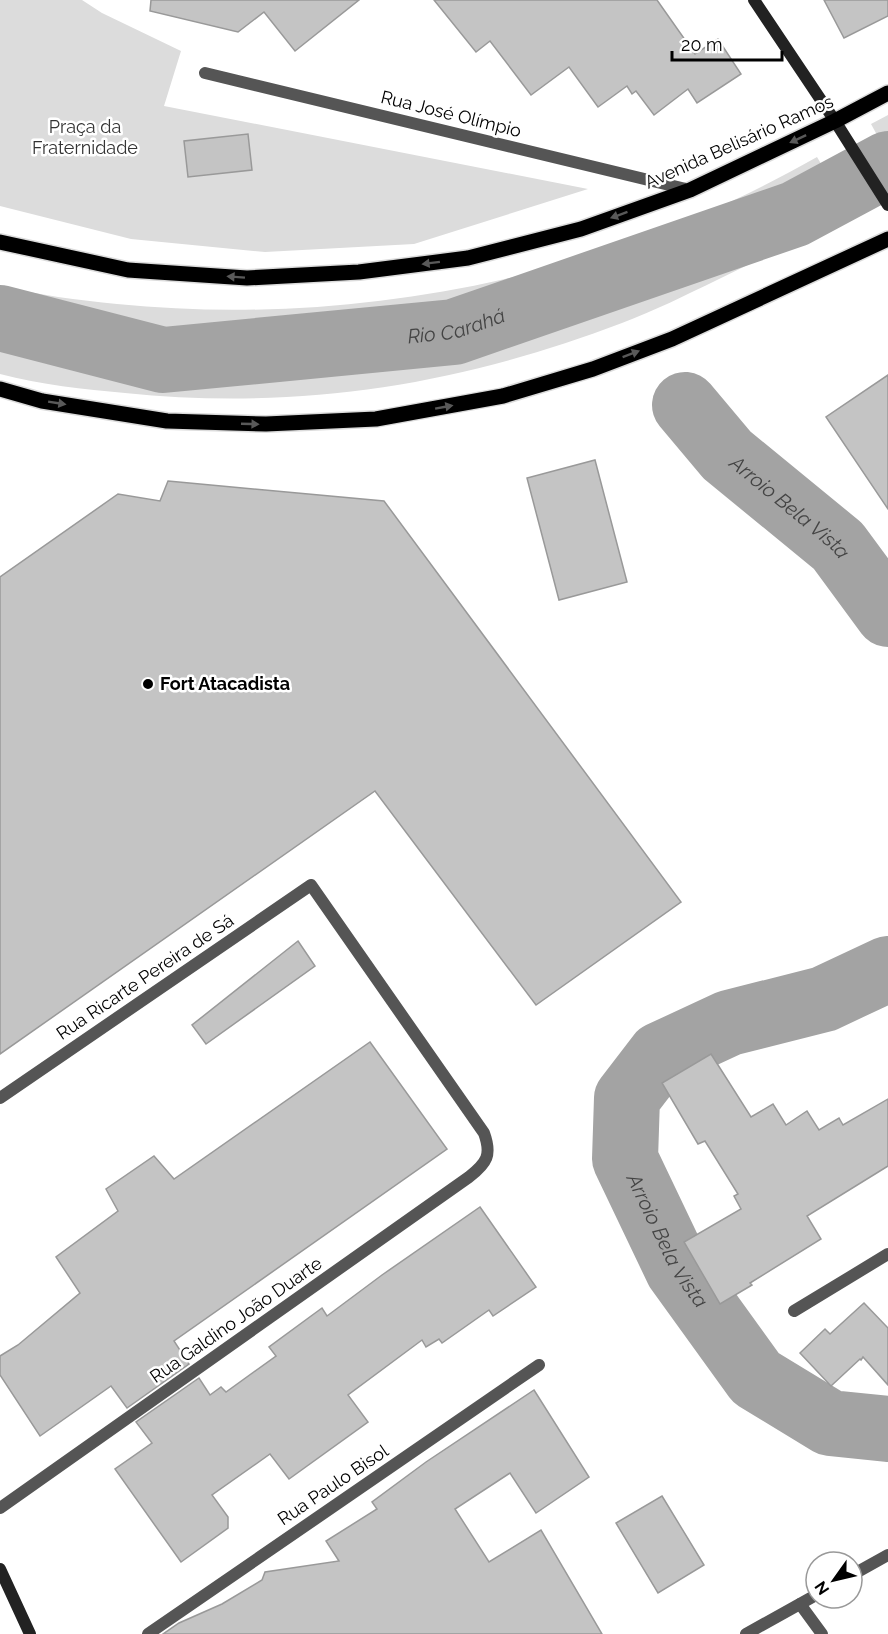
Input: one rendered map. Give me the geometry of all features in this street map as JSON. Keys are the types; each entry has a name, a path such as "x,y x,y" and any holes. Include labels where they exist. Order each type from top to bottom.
{"main road":[{"path":"754,0 888,205"},
{"name":"Avenida Belisário Ramos","path":"0,243 128,270 247,278 359,272 468,258 581,229 690,190 835,121 888,93"},
{"path":"0,389 42,401 167,421 266,424 376,419 502,396 593,369 672,339 888,239"},
{"path":"0,1569 3,1587 30,1634"}],"street":[{"name":"Rua José Olímpio","path":"205,73 690,190"},
{"name":"Rua Ricarte Pereira de Sá","path":"0,1098 311,885 484,1133 488,1144 487,1156"},
{"name":"Rua Galdino João Duarte","path":"0,1508 469,1177 481,1167 487,1156"},
{"path":"794,1311 888,1254"},
{"name":"Rua Paulo Bisol","path":"147,1634 539,1365"},
{"path":"864,1568 888,1555"},
{"path":"746,1634 804,1602"},
{"path":"800,1604 822,1634"}],"green space":[{"name":"Praça da Fraternidade","path":"0,0 82,0 102,13 181,51 164,106 588,189 414,244 265,252 131,239 0,206"},
{"path":"888,115 888,155 871,124"},
{"path":"817,157 851,214 646,313 561,345 500,363 378,388 316,395 253,398 190,398 125,393 47,384 0,374 0,286 43,295 102,302 215,310 312,307 409,297 518,276 610,250 715,209"}],"building":[{"path":"151,0 359,0 295,51 264,12 238,32 150,11"},
{"path":"434,0 657,0 695,54 718,39 741,74 697,103 688,89 654,115 636,91 632,94 627,86 598,107 569,67 531,95 490,41 476,52"},
{"path":"824,0 888,0 888,16 844,38"},
{"path":"248,134 252,170 188,177 184,141"},
{"path":"888,375 888,509 826,417"},
{"path":"595,460 627,582 559,600 527,478"},
{"path":"168,481 384,501 681,902 536,1005 375,791 0,1054 0,577 118,494 160,501"},
{"path":"298,941 315,966 206,1044 192,1025"},
{"path":"370,1042 447,1149 174,1341 189,1364 127,1408 111,1386 40,1436 0,1375 0,1356 18,1345 80,1293 56,1257 118,1211 106,1189 154,1156 174,1179"},
{"path":"711,1054 751,1117 773,1104 786,1125 807,1111 819,1130 839,1118 843,1125 888,1099 888,1166 807,1216 821,1239 720,1304 684,1242 741,1209 734,1196 738,1194 705,1141 698,1144 662,1083"},
{"path":"480,1207 536,1287 493,1316 489,1310 442,1343 439,1339 426,1347 422,1340 348,1395 368,1422 289,1479 270,1454 212,1495 228,1517 228,1528 181,1562 115,1469 152,1443 136,1422 199,1378 210,1395 221,1387 226,1392 276,1356 269,1347 322,1308 327,1316"},
{"path":"864,1303 888,1328 888,1385 863,1357 831,1386 800,1353 825,1329 830,1334"},
{"path":"534,1390 589,1477 536,1513 510,1473 455,1509 489,1562 541,1530 602,1634 163,1634 179,1623 222,1604 262,1580 265,1572 339,1561 326,1541 377,1509 372,1502 426,1462"},
{"path":"662,1496 704,1565 658,1593 616,1523"}],"waterway":[{"name":"Rio Carahá","path":"0,318 163,360 454,332 795,214 888,164"},
{"name":"Arroio Bela Vista","path":"685,405 727,455 838,546 888,614"},
{"name":"Arroio Bela Vista","path":"888,969 824,999 729,1023 660,1055 627,1098 625,1159 678,1270 756,1378 830,1423 888,1429"}],"place":[{"name":"Fort Atacadista","path":"148,684"}]}
